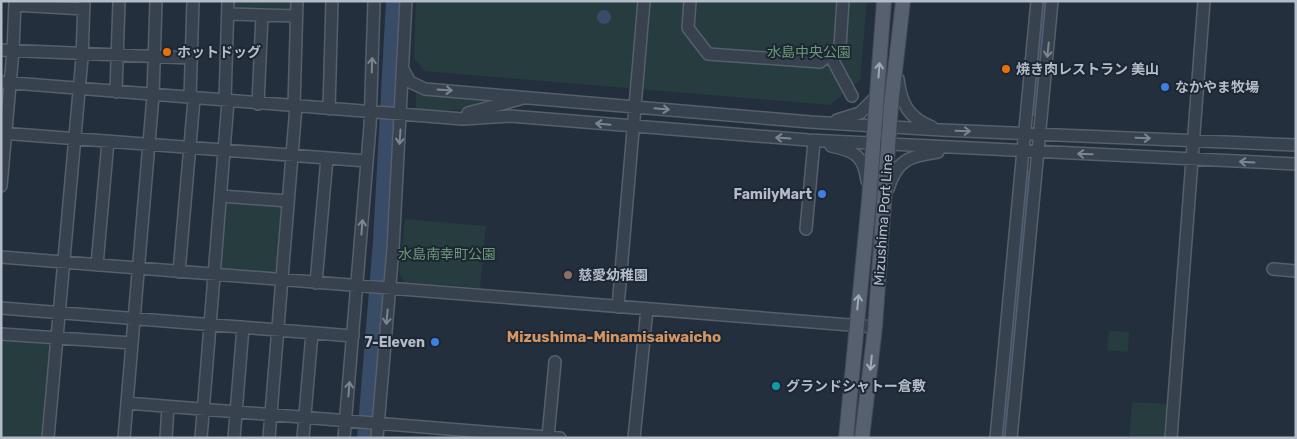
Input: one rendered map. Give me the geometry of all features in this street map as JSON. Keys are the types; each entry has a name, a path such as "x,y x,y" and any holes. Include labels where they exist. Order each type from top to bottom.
{"main road":[{"name":"Mizushima Port Line","path":"846,438 869,200 884,1"},
{"name":"Mizushima Port Line","path":"862,438 875,327 889,127 903,1"}],"street":[{"path":"116,92 119,1"},
{"path":"124,438 152,96 156,1"},
{"path":"179,272 190,148 193,1"},
{"path":"201,438 224,150 227,101 228,1"},
{"path":"269,438 292,156 297,1"},
{"path":"329,109 332,1"},
{"path":"344,438 367,161 375,113 374,1"},
{"path":"377,438 375,423 387,289 397,115 404,71 406,1"},
{"path":"618,307 644,1"},
{"path":"690,1 688,28 708,54 820,62 840,46 843,1"},
{"path":"1024,221 1023,151 1037,1"},
{"path":"996,438 1015,316 1024,221 1038,152 1052,1"},
{"path":"1171,438 1204,1"},
{"path":"2,181 6,83 13,51 15,3 84,5 82,53 48,438"},
{"path":"228,14 296,16"},
{"path":"258,104 262,15"},
{"path":"1,50 191,58"},
{"path":"830,55 852,96"},
{"path":"896,64 900,94 909,114 942,130"},
{"path":"404,71 410,82 425,89 810,122 1040,135 1296,145"},
{"path":"6,83 444,118 463,119 510,116 811,141 1296,164"},
{"path":"810,122 856,116 868,108 877,96"},
{"path":"444,118 476,112 526,97"},
{"path":"3,133 367,161"},
{"path":"97,265 108,141"},
{"path":"811,141 843,149 862,160 866,169 869,200"},
{"path":"806,229 811,141"},
{"path":"884,202 894,173 904,161 919,155 959,148"},
{"path":"316,283 327,158"},
{"path":"221,196 288,202"},
{"path":"1,256 138,269 875,327"},
{"path":"1273,269 1296,271"},
{"path":"1,308 353,336"},
{"path":"634,438 648,309"},
{"path":"1011,438 1015,316"},
{"path":"234,438 243,327"},
{"path":"303,438 312,333"},
{"path":"1,334 132,343"},
{"path":"127,404 554,437 555,362"},
{"path":"166,438 168,406"}],"green space":[{"path":"232,1 294,1 294,14 232,11"},
{"name":"水島中央公園","path":"416,1 867,1 860,80 830,105 425,71 414,58"},
{"path":"416,91 497,101 457,110 416,110"},
{"path":"224,200 285,205 279,275 218,270"},
{"name":"水島南幸町公園","path":"405,219 486,226 480,288 405,282 399,273"},
{"path":"1109,331 1129,332 1128,352 1107,350"},
{"path":"1,337 54,341 44,438 1,438"},
{"path":"1132,402 1167,404 1164,438 1129,438"}],"water":[{"path":"1042,1 1048,1 1038,116 1031,116"},
{"path":"601,10 607,10 611,17 607,24 601,24 597,20 597,14"},
{"path":"1025,169 1032,170 1006,438 1000,438"}],"waterway":[{"path":"361,438 373,297 388,1"},
{"path":"366,438 382,242 395,1"}],"place":[{"name":"ホットドッグ","path":"167,52"},
{"name":"焼き肉レストラン 美山","path":"1006,69"},
{"name":"なかやま牧場","path":"1165,87"},
{"name":"FamilyMart","path":"822,194"},
{"name":"慈愛幼稚園","path":"568,275"},
{"name":"7-Eleven","path":"435,342"},
{"name":"グランドシャトー倉敷","path":"776,386"}],"district":[{"name":"Mizushima-Minamisaiwaicho","path":"614,337"}]}
